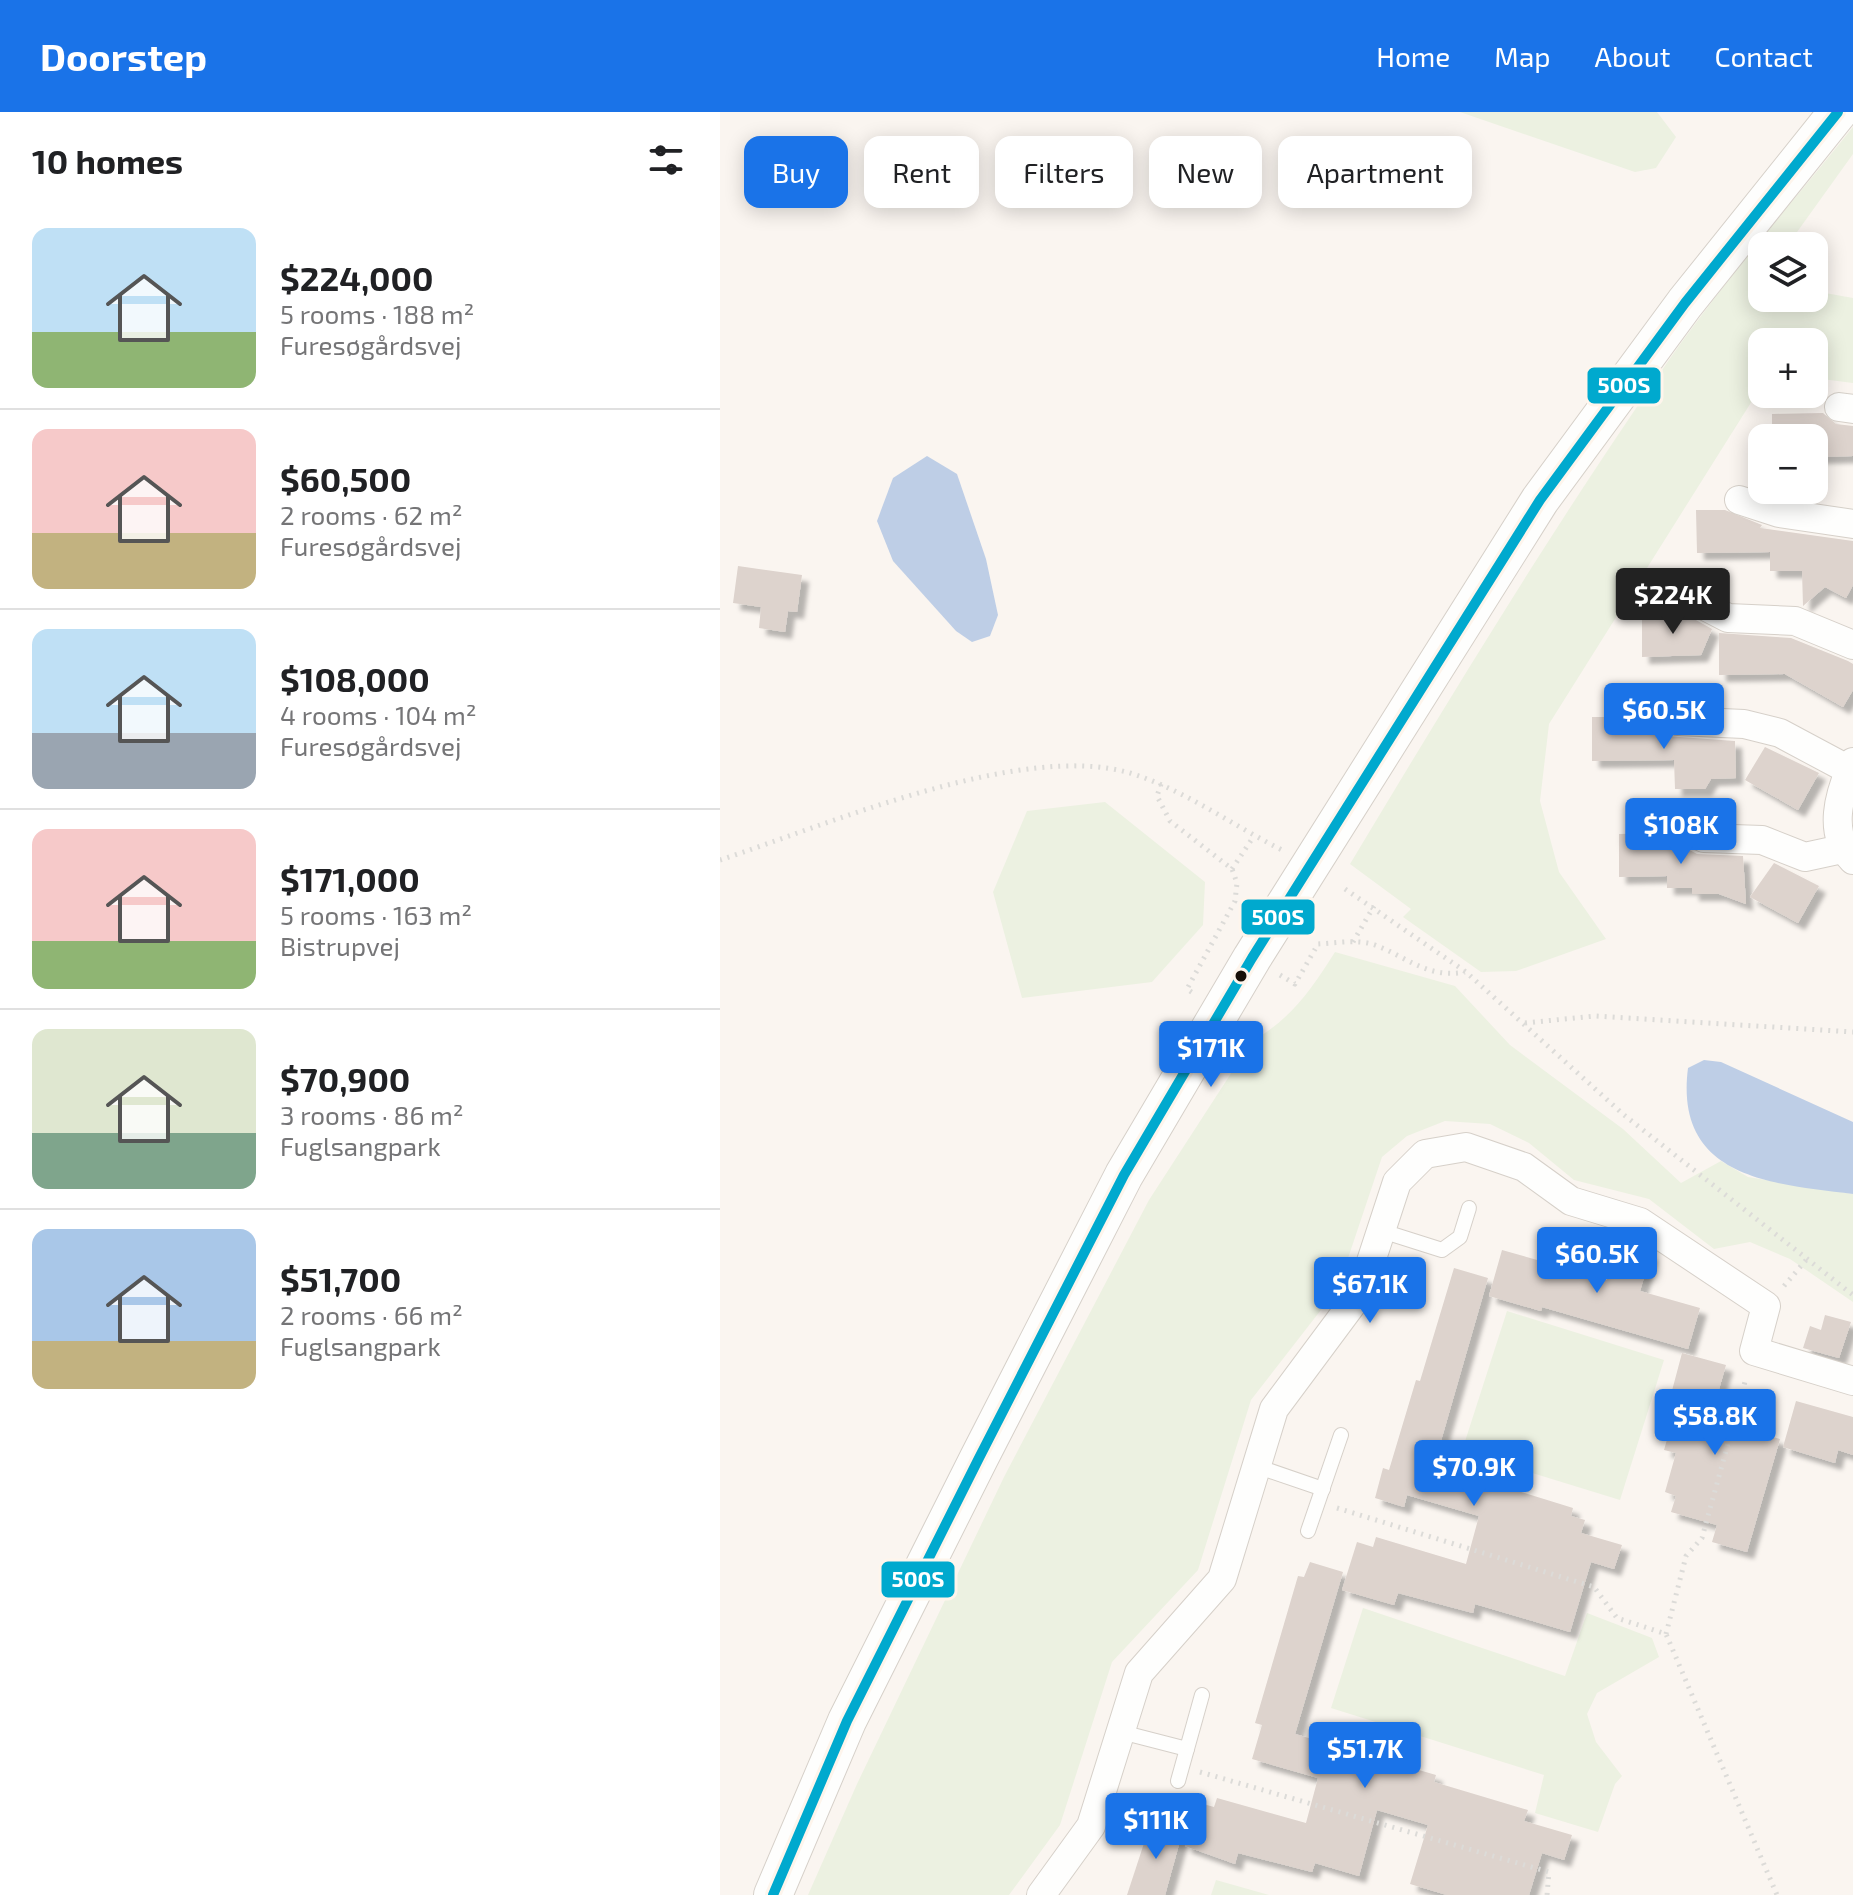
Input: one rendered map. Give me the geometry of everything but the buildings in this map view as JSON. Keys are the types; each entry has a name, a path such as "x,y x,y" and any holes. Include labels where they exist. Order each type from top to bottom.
{"main road":[{"path":"1685,303 1806,112"},
{"path":"773,1895 847,1721 972,1471 1124,1175 1252,958 1540,500 1685,303 1838,112"}],"street":[{"path":"1739,500 1779,513 1853,524"},
{"path":"1695,601 1728,618 1795,621 1853,645"},
{"path":"1647,707 1678,721 1744,724 1780,733 1851,769 1836,815 1848,854 1805,857 1762,840 1704,838 1670,822"},
{"path":"1041,1895 1091,1826 1139,1673 1222,1579 1274,1409 1361,1292 1397,1182 1425,1154 1466,1147 1524,1167 1571,1201 1640,1222 1766,1306 1754,1351 1853,1381"}],"lane":[{"path":"1382,1231 1442,1250 1460,1237 1469,1208"},
{"path":"1308,1531 1341,1435"},
{"path":"1256,1466 1320,1496"},
{"path":"1180,1774 1202,1695"},
{"path":"1121,1732 1187,1749"}],"path":[{"path":"720,860 944,786 1021,768 1073,767 1127,772 1161,784 1283,850"},
{"path":"1161,784 1157,796 1170,821 1232,869 1237,883 1235,901 1187,989 1221,1011"},
{"path":"1232,869 1254,836"},
{"path":"1345,889 1466,972 1624,1115 1853,1295"},
{"path":"1353,942 1374,906"},
{"path":"1252,958 1295,984 1318,944 1353,942 1375,945 1409,964 1432,972 1466,972"},
{"path":"1524,1024 1595,1016 1853,1032"},
{"path":"1754,1351 1702,1538 1686,1556 1666,1634 1777,1895"},
{"path":"1320,1496 1594,1587 1617,1618 1666,1634"},
{"path":"1180,1774 1549,1872 1547,1895"}],"green space":[{"path":"1460,112 1657,112 1676,137 1656,168 1635,172"},
{"path":"1853,127 1853,154 1797,232 1768,232"},
{"path":"1748,256 1748,312 1828,312 1828,294 1853,298 1853,383 1828,380 1828,328 1748,328 1748,407 1549,724 1540,801 1559,872 1606,939 1516,971 1481,972 1403,917 1411,909 1350,864 1539,556 1658,376"},
{"path":"1105,802 1205,882 1203,925 1152,982 1022,998 993,892 1027,811"},
{"path":"1335,952 1455,986 1510,1045 1623,1129 1681,1183 1721,1161 1748,1177 1853,1194 1853,1302 1790,1259 1750,1242 1714,1249 1649,1199 1574,1180 1529,1143 1490,1124 1445,1121 1407,1136 1382,1157 1338,1288 1251,1400 1198,1570 1112,1662 1060,1825 1009,1895 808,1895 857,1784 1004,1477 1149,1200 1252,1041 1289,1013 1318,979"},
{"path":"1507,1311 1664,1360 1620,1500 1529,1472 1526,1481 1459,1460"},
{"path":"1363,1608 1565,1676 1587,1613 1652,1638 1659,1657 1597,1693 1587,1714 1596,1742 1622,1776 1615,1784 1598,1832 1535,1813 1544,1775 1331,1708"},
{"path":"1216,1880 1269,1895 1211,1895"}],"water":[{"path":"927,456 957,474 986,559 998,615 990,636 972,642 956,631 893,561 877,521 893,478"},
{"path":"1704,1060 1721,1062 1853,1122 1853,1194 1761,1179 1734,1168 1712,1154 1696,1133 1688,1105 1688,1068"}],"transit line":[{"name":"500S","path":"773,1895 847,1721 979,1458 1124,1175 1252,958 1540,500 1685,303 1838,112"}]}
